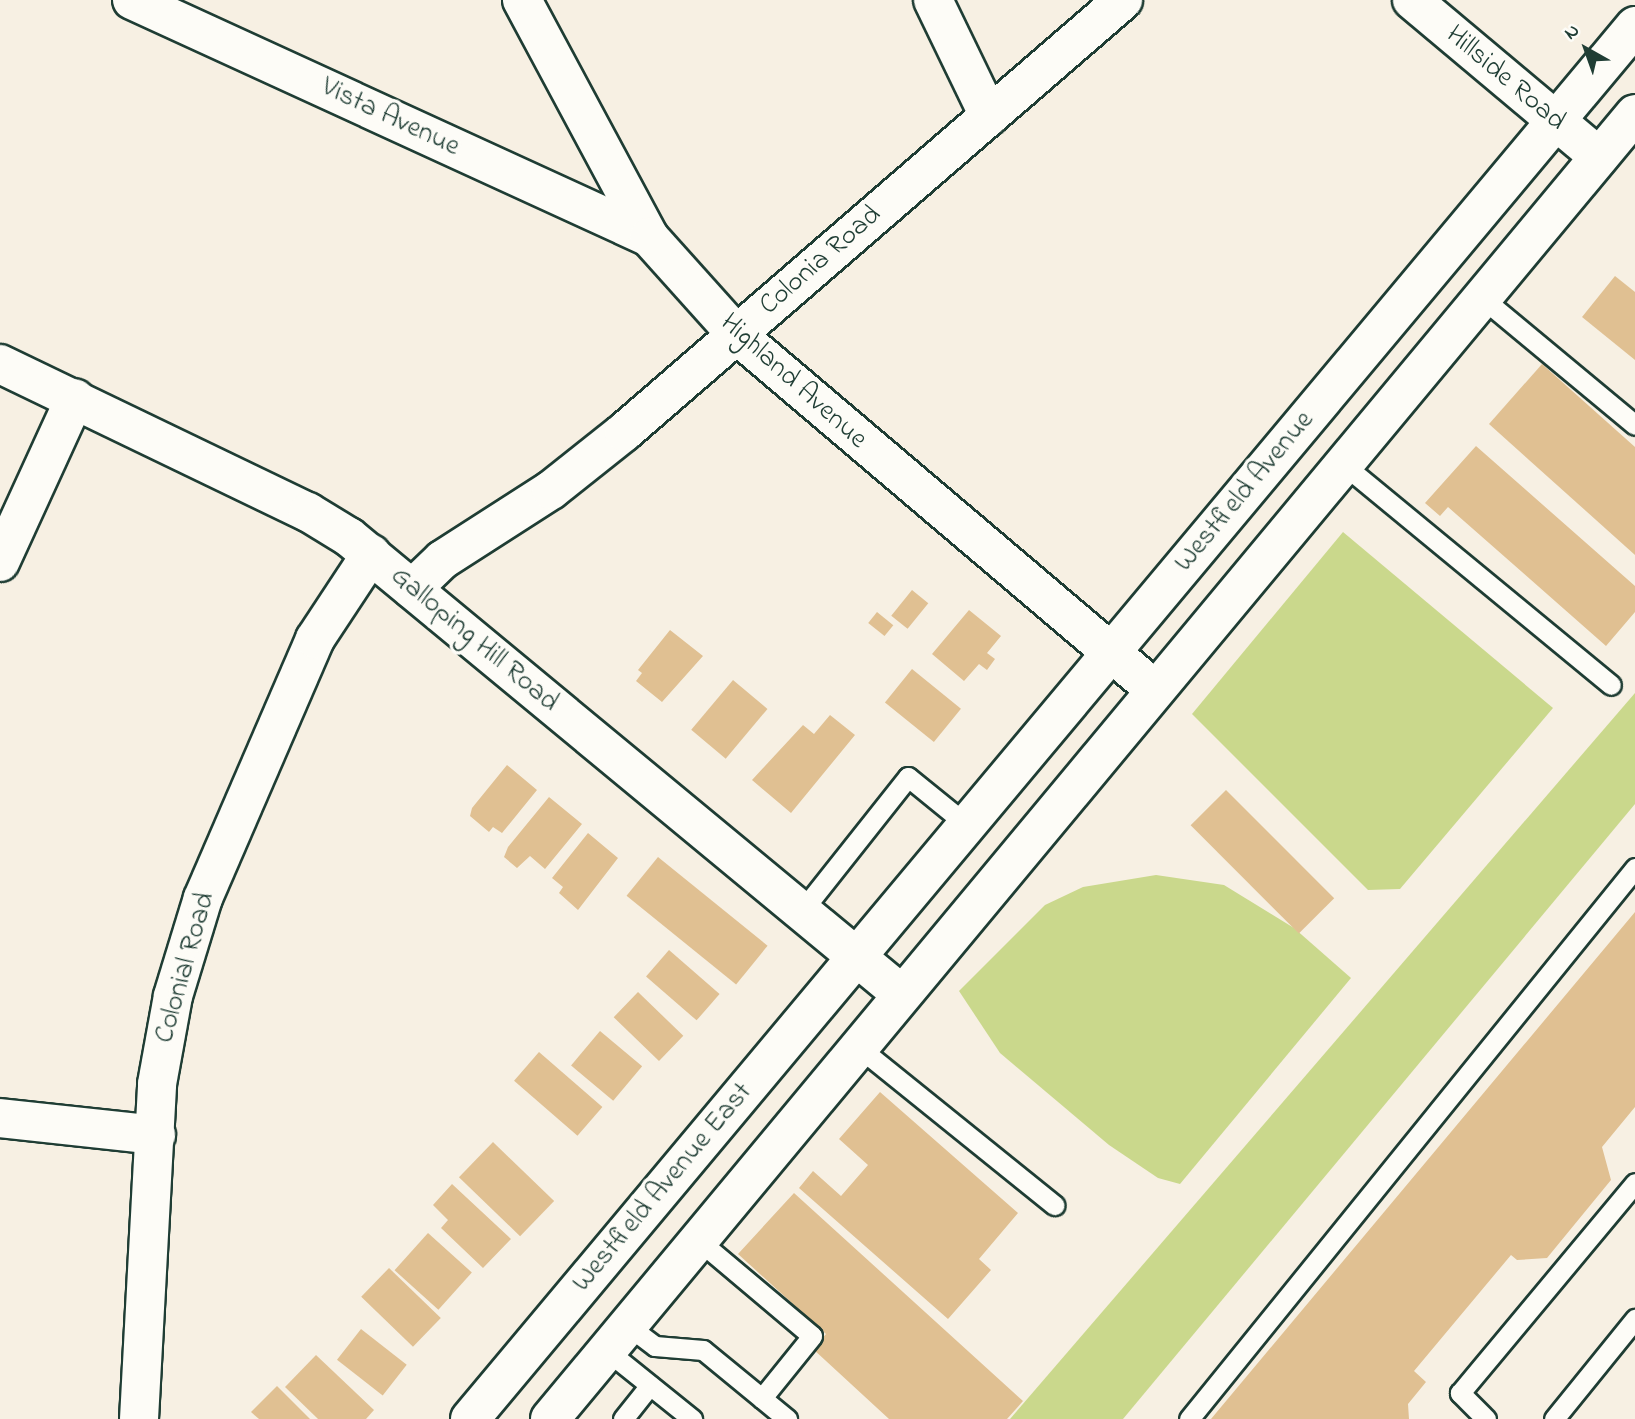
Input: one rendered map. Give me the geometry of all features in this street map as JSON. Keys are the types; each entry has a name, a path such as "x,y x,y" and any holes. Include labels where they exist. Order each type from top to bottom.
{"main road":[{"name":"Vista Avenue","path":"132,0 649,237"},
{"name":"Highland Avenue","path":"522,0 649,237 736,334 1153,688"},
{"path":"933,0 989,116"},
{"name":"Colonia Road","path":"412,589 456,550 585,464 1123,0"},
{"name":"Hillside Road","path":"1412,0 1599,157"},
{"name":"Westfield Avenue","path":"856,958 1635,26"},
{"name":"Westfield Avenue","path":"899,992 1635,114"},
{"name":"Galloping Hill Road","path":"0,364 308,512 371,554 899,992"},
{"path":"0,562 75,398"},
{"name":"Colonial Road","path":"139,1419 164,1038 203,898 316,639 371,554"},
{"name":"Westfield Avenue East","path":"470,1419 856,958"},
{"name":"Westfield Avenue East","path":"550,1419 899,992"},
{"path":"0,1118 156,1135"}],"lane":[{"path":"1481,297 1635,425"},
{"path":"1343,464 1611,685"},
{"path":"801,912 908,777 967,825"},
{"path":"1189,1419 1635,868"},
{"path":"856,1045 1054,1205"},
{"path":"1486,1419 1460,1393 1635,1183"},
{"path":"697,1239 812,1336 762,1398"},
{"path":"1554,1419 1635,1319"},
{"path":"616,1337 650,1385 692,1419"},
{"path":"616,1337 655,1346 703,1350 788,1419"},
{"path":"623,1419 650,1385"}],"green space":[{"path":"1343,532 1553,708 1400,889 1368,890 1192,714"},
{"path":"1635,693 1635,804 1123,1419 1010,1419"},
{"path":"1156,875 1224,885 1294,928 1351,978 1180,1184 1158,1178 1109,1145 1000,1053 959,991 1045,905 1083,887"}],"building":[{"path":"1615,276 1635,292 1635,360 1582,317"},
{"path":"1542,364 1635,447 1635,555 1489,424"},
{"path":"1476,446 1635,586 1635,612 1606,646 1448,507 1440,516 1425,503"},
{"path":"912,590 928,603 908,629 891,616"},
{"path":"969,610 1001,636 987,653 995,659 987,670 979,664 964,681 932,654"},
{"path":"877,612 893,625 885,636 868,623"},
{"path":"670,630 703,656 662,702 636,681 642,673 638,670"},
{"path":"912,669 961,709 934,742 885,702"},
{"path":"733,680 767,709 726,759 691,730"},
{"path":"830,715 855,735 791,813 752,780 803,725 814,734"},
{"path":"507,765 537,790 502,833 493,827 489,832 470,816 472,808"},
{"path":"1226,790 1334,898 1299,934 1191,825"},
{"path":"549,797 582,824 545,869 530,856 517,868 504,857 508,847"},
{"path":"588,833 618,858 578,910 559,893 563,887 552,878"},
{"path":"658,857 768,946 736,985 627,896"},
{"path":"1635,912 1635,1107 1602,1147 1611,1180 1547,1258 1517,1260 1511,1255 1414,1371 1426,1382 1408,1404 1409,1419 1211,1419"},
{"path":"669,950 720,994 697,1020 646,976"},
{"path":"638,992 683,1036 659,1061 614,1017"},
{"path":"600,1031 642,1066 613,1101 571,1065"},
{"path":"539,1052 602,1107 577,1136 514,1081"},
{"path":"880,1092 1018,1213 979,1259 991,1270 948,1319 799,1188 813,1171 841,1196 868,1165 839,1139"},
{"path":"493,1142 554,1201 520,1236 459,1177"},
{"path":"452,1184 511,1239 483,1268 441,1228 448,1220 433,1205"},
{"path":"794,1193 1023,1401 1007,1419 889,1419 813,1349 826,1334 738,1254"},
{"path":"428,1233 472,1272 438,1310 395,1270"},
{"path":"389,1268 441,1318 413,1347 361,1297"},
{"path":"361,1329 407,1365 383,1395 337,1360"},
{"path":"316,1355 374,1410 366,1419 318,1419 285,1387"},
{"path":"277,1386 310,1419 259,1419 251,1412"}]}
